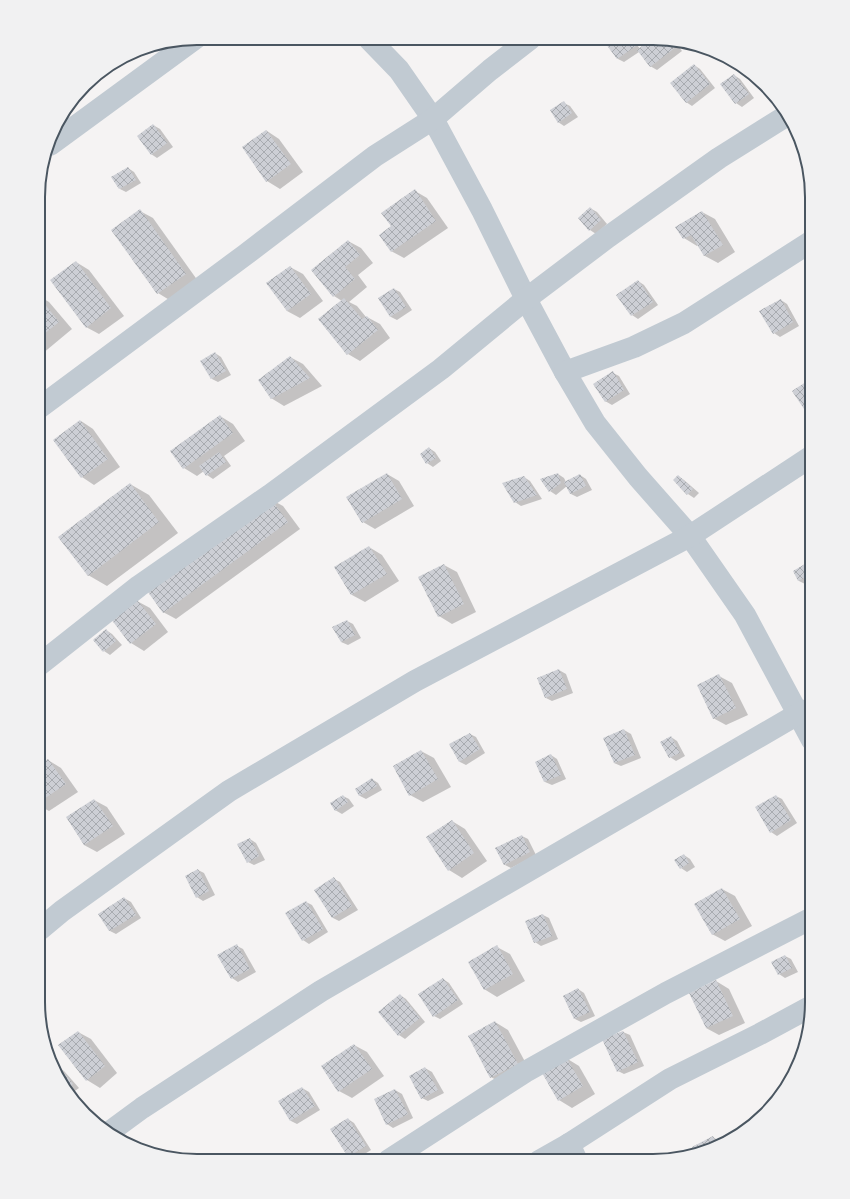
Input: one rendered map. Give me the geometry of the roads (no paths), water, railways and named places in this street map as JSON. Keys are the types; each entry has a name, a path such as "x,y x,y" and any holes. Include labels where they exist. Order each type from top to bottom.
{"street":[{"path":"56,140 186,45"},
{"path":"113,1128 321,992 805,711 745,615 690,536 638,477 595,423 565,372 526,299 482,210 433,119 399,70 376,45"},
{"path":"45,404 375,156 433,119 490,70 522,45"},
{"path":"45,660 139,586 276,491 441,369 526,299 608,237 719,158 783,118"},
{"path":"565,372 634,347 684,323 805,245"},
{"path":"45,925 62,911 229,791 415,681 690,536 805,461"},
{"path":"398,1154 525,1072 666,993 805,922"},
{"path":"573,1152 670,1078 760,1034 805,1010"}]}
